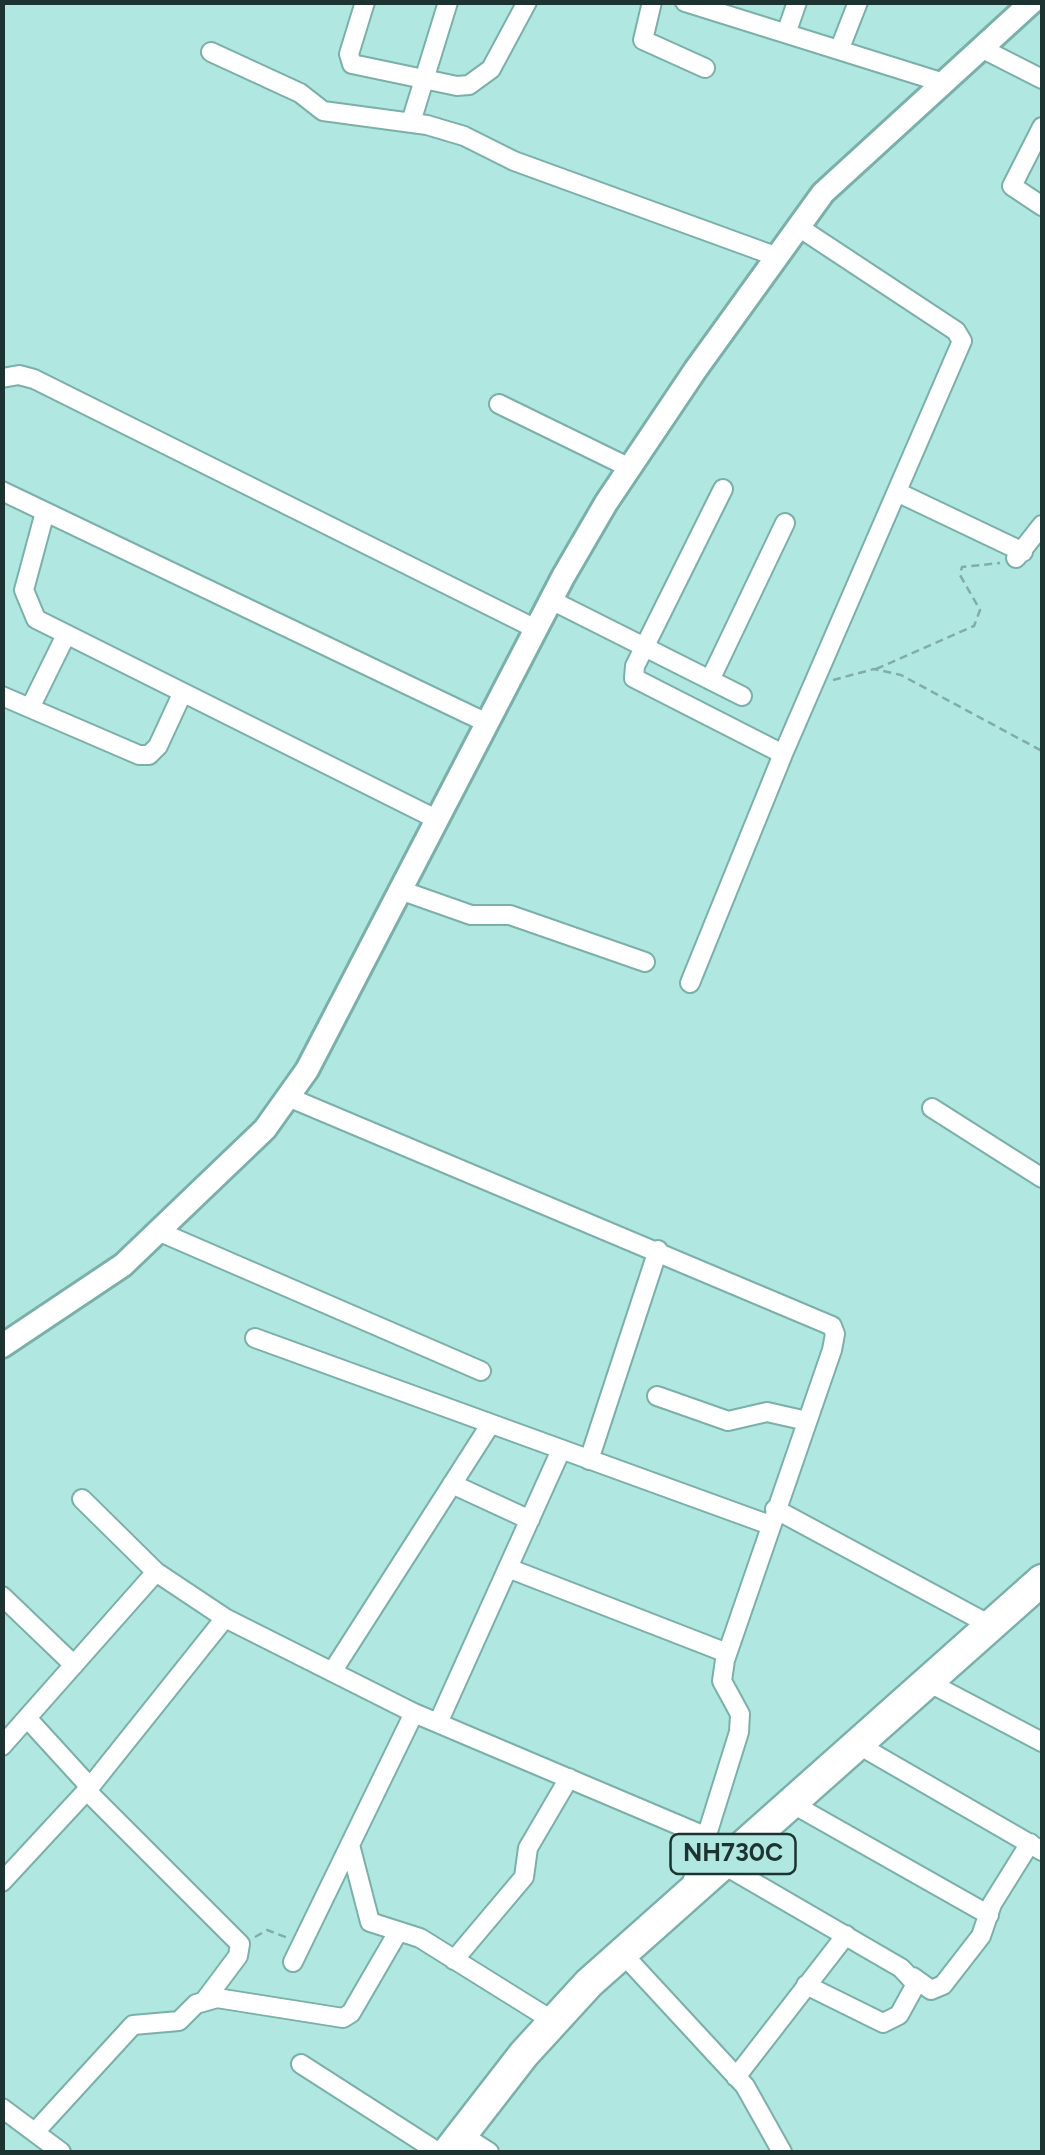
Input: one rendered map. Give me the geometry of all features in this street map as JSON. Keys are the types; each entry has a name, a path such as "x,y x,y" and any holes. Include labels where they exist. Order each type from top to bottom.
{"highway":[{"name":"NH730C","path":"449,2146 553,2021 690,1892 714,1850 791,1803 1042,1580"}],"street":[{"path":"365,2 349,60 364,68 457,86 481,78 499,56 528,2"},
{"path":"411,122 448,2"},
{"path":"652,2 642,40 705,68"},
{"path":"685,2 944,83"},
{"path":"786,31 797,2"},
{"path":"840,48 858,2"},
{"path":"2,1346 94,1288 160,1232 265,1129 288,1097 400,890 551,600 630,468 774,256 854,161 1032,2"},
{"path":"981,48 1042,79"},
{"path":"210,52 300,92 336,115 411,122 464,136 514,162 774,256"},
{"path":"1042,127 1012,186 1042,206"},
{"path":"690,983 812,686 960,350 961,336 798,226"},
{"path":"2,378 19,375 34,379 536,629"},
{"path":"499,404 630,468"},
{"path":"723,489 644,647 634,678 783,754"},
{"path":"2,491 487,723"},
{"path":"897,492 1020,555 1042,526"},
{"path":"44,512 26,568 24,590 36,620 436,819"},
{"path":"710,680 785,523"},
{"path":"551,600 742,696"},
{"path":"30,708 65,637"},
{"path":"2,696 139,755 149,755 158,746 182,694"},
{"path":"400,890 478,917 510,915 645,962"},
{"path":"288,1097 832,1326 836,1334 832,1350 727,1653 722,1681 740,1714 740,1732 714,1850"},
{"path":"932,1108 1042,1178"},
{"path":"160,1232 481,1371"},
{"path":"589,1460 658,1250"},
{"path":"255,1338 589,1460 773,1517 990,1625"},
{"path":"658,1396 728,1421 767,1412 807,1421"},
{"path":"332,1672 490,1424"},
{"path":"438,1723 561,1450"},
{"path":"452,1484 530,1520"},
{"path":"82,1499 156,1572 225,1618 414,1713 569,1778 714,1850 938,1990 974,1946 988,1915 1036,1847 857,1744"},
{"path":"508,1568 727,1653"},
{"path":"2,1746 156,1572"},
{"path":"2,1596 74,1665"},
{"path":"2,1882 89,1788 225,1618"},
{"path":"928,1682 1042,1742"},
{"path":"296,1956 414,1713"},
{"path":"27,1718 89,1788 236,1937 241,1950 205,2000 180,2021 142,2023 124,2030 35,2132"},
{"path":"454,1960 524,1877 528,1848 569,1778"},
{"path":"791,1803 988,1915"},
{"path":"350,1845 370,1922 420,1938 553,2021"},
{"path":"205,2000 226,1998 320,2018 342,2018 351,2013 398,1932"},
{"path":"736,2077 846,1936"},
{"path":"622,1952 756,2101 782,2152"},
{"path":"806,1985 883,2023 893,2021 912,1995 914,1976"},
{"path":"301,2064 449,2146 489,2152"},
{"path":"2,2108 61,2152"}],"path":[{"path":"812,686 874,670 974,626 980,610 960,576 962,567 1020,555"},
{"path":"874,670 902,675 1042,751"},
{"path":"241,1950 268,1930 284,1935 296,1956"}]}
